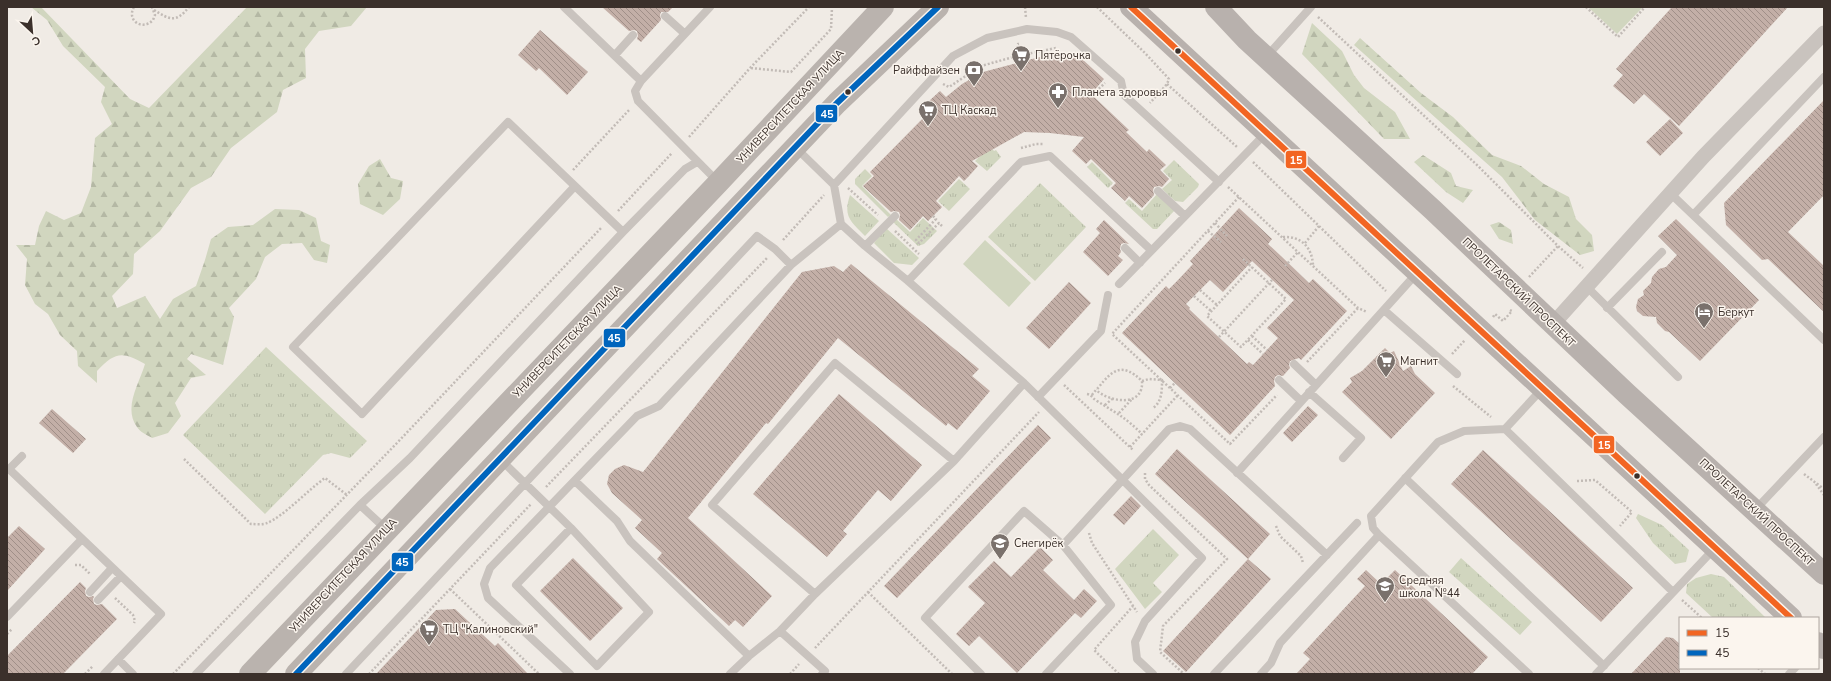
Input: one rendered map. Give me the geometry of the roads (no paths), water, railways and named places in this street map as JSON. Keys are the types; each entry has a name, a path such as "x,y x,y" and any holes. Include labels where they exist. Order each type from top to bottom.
{"main road":[{"name":"УНИВЕРСИТЕТСКАЯ УЛИЦА","path":"250,674 719,182 883,7"},
{"path":"296,674 837,103 938,7"},
{"path":"1131,7 1543,388 1714,549 1790,617"},
{"name":"ПРОЛЕТАРСКИЙ ПРОСПЕКТ","path":"1216,7 1266,57 1824,574"}],"street":[{"path":"1553,324 1670,193 1824,33"}],"lane":[{"path":"564,7 641,80"},
{"path":"710,7 641,80 635,91 638,101 680,145 719,182"},
{"path":"1266,57 1310,8"},
{"path":"665,16 684,34"},
{"path":"834,184 953,56 987,38 1027,29 1057,32 1071,37 1121,81 1124,95 1220,181"},
{"path":"615,55 633,35"},
{"path":"1694,214 1824,77"},
{"path":"575,186 362,414 293,347 508,122 610,219 623,232"},
{"path":"1119,284 1267,132"},
{"path":"795,147 834,184 841,224 1024,383 1202,558 1145,622 1135,642 1137,659 1154,674"},
{"path":"908,281 1021,162 1050,156 1151,250"},
{"path":"196,674 360,505 410,458 623,232 685,169 697,162"},
{"path":"1158,191 1185,216"},
{"path":"1670,193 1694,214 1824,340"},
{"path":"865,246 895,216"},
{"path":"570,674 488,598 484,584 490,568 637,416 659,406 791,265 841,224"},
{"path":"346,674 757,236 775,249 791,265"},
{"path":"1125,248 1140,263"},
{"path":"1607,308 1662,252"},
{"path":"1237,473 1418,272"},
{"path":"1591,283 1607,308 1678,377"},
{"path":"1038,397 1101,331 1108,295"},
{"path":"1384,310 1457,374"},
{"path":"815,594 712,505 835,363 954,461"},
{"path":"1297,367 1316,385"},
{"path":"730,674 749,656 780,631 815,594 954,461 1024,383"},
{"path":"1282,383 1301,401"},
{"path":"1529,674 1379,535 1373,528 1370,516 1438,442 1464,432 1505,429 1543,388"},
{"path":"1309,392 1361,438 1343,458"},
{"path":"1063,545 1169,429 1180,426 1190,429 1327,555"},
{"path":"1505,429 1673,592"},
{"path":"1755,510 1824,436"},
{"path":"22,456 9,469 161,614 104,674"},
{"path":"500,459 571,528 649,612 597,666 516,585 571,528"},
{"path":"1405,478 1604,666"},
{"path":"575,481 617,521 630,541 749,656"},
{"path":"360,505 386,530"},
{"path":"981,674 925,618 1024,511 1063,545 1111,605 1046,674"},
{"path":"1214,674 1357,523"},
{"path":"1261,674 1271,663 1280,643 1379,535"},
{"path":"7,617 82,539"},
{"path":"1596,674 1714,549"},
{"path":"90,592 112,568"},
{"path":"98,600 121,576"},
{"path":"780,631 825,671 822,674"},
{"path":"118,659 133,674"}],"place":[{"name":"Пятёрочка","path":"1021,72"},
{"name":"Райффайзен","path":"974,87"},
{"name":"Планета здоровья","path":"1058,109"},
{"name":"ТЦ Каскад","path":"928,127"},
{"name":"Беркут","path":"1704,329"},
{"name":"Магнит","path":"1386,378"},
{"name":"Снегирёк","path":"1000,560"},
{"name":"Средняя школа №44","path":"1385,603"},
{"name":"ТЦ \"Калиновский\"","path":"429,646"}]}
